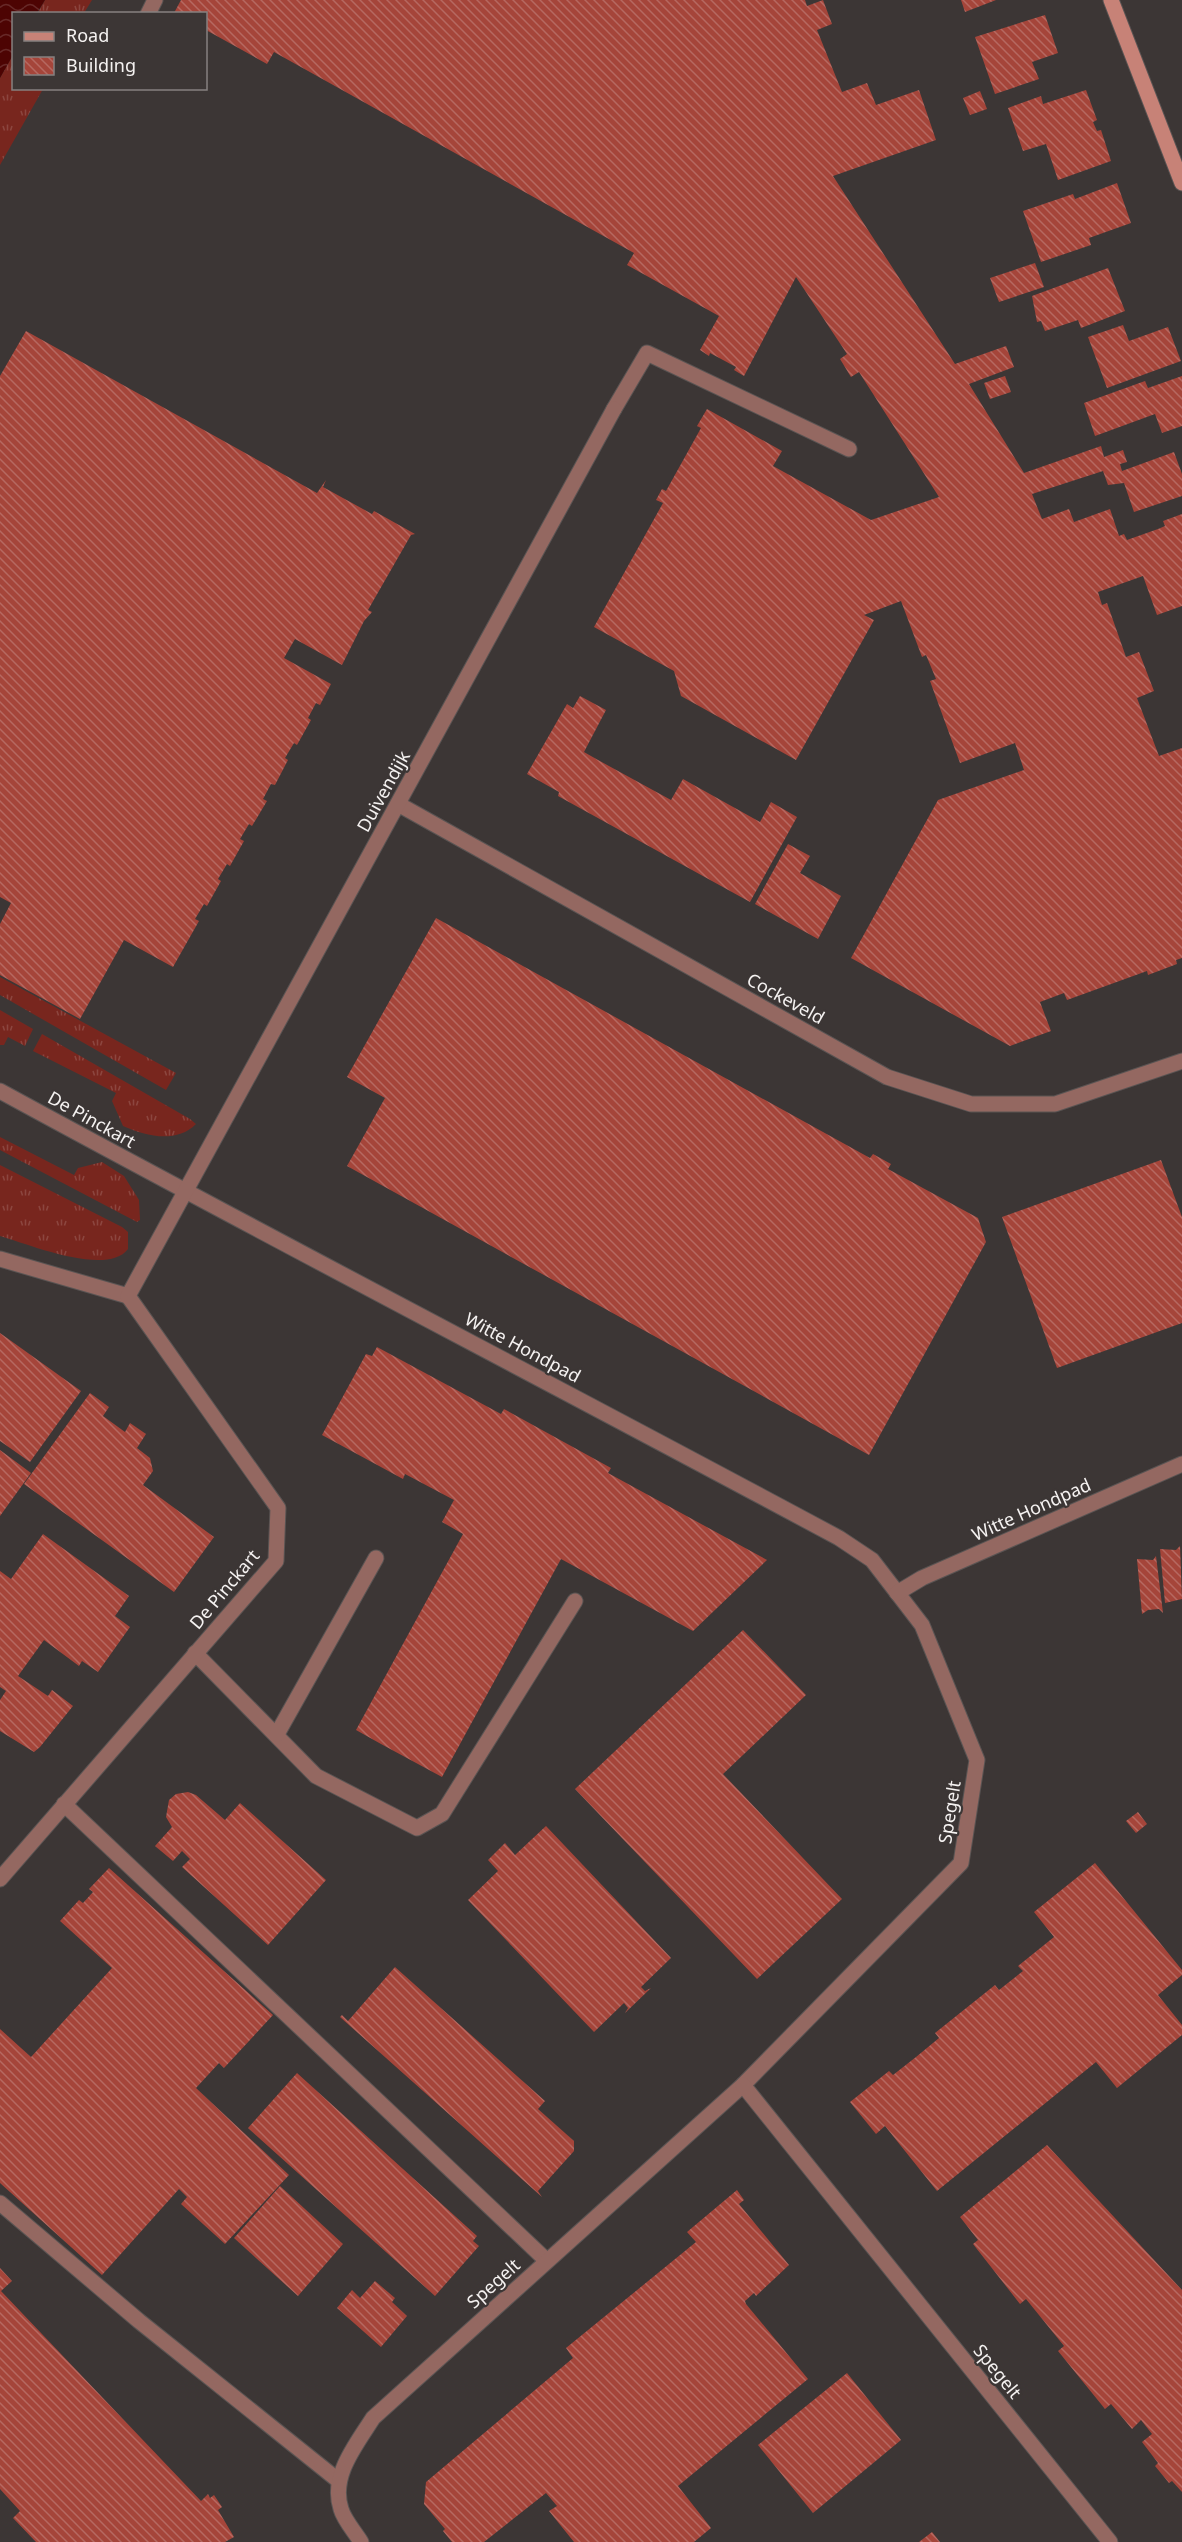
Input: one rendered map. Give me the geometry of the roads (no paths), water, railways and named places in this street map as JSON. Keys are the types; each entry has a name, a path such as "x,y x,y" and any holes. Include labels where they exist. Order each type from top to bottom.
{"street":[{"path":"1111,0 1182,183"},
{"name":"Duivendijk","path":"187,1193 647,353 849,448"},
{"name":"Cockeveld","path":"398,804 887,1077 970,1104 1056,1104 1182,1061"},
{"name":"De Pinckart","path":"0,1091 187,1193"},
{"path":"0,1259 128,1296 187,1193"},
{"name":"Witte Hondpad","path":"187,1193 528,1371 839,1538"},
{"name":"De Pinckart","path":"0,1879 276,1561 278,1508 128,1296"},
{"name":"Witte Hondpad","path":"897,1593 922,1578 1182,1464"},
{"name":"Spegelt","path":"361,2542 341,2510 339,2481 351,2453 373,2418 743,2085 960,1863 977,1760 922,1625 872,1560 839,1538"},
{"path":"277,1734 376,1558"},
{"path":"195,1653 316,1776 417,1828 442,1814 575,1601"},
{"path":"64,1804 546,2260"},
{"name":"Spegelt","path":"743,2085 1110,2542"},
{"path":"0,2204 139,2321 339,2481"}],"water":[{"path":"0,0 45,0 38,12 12,12 12,57 0,78"}]}
